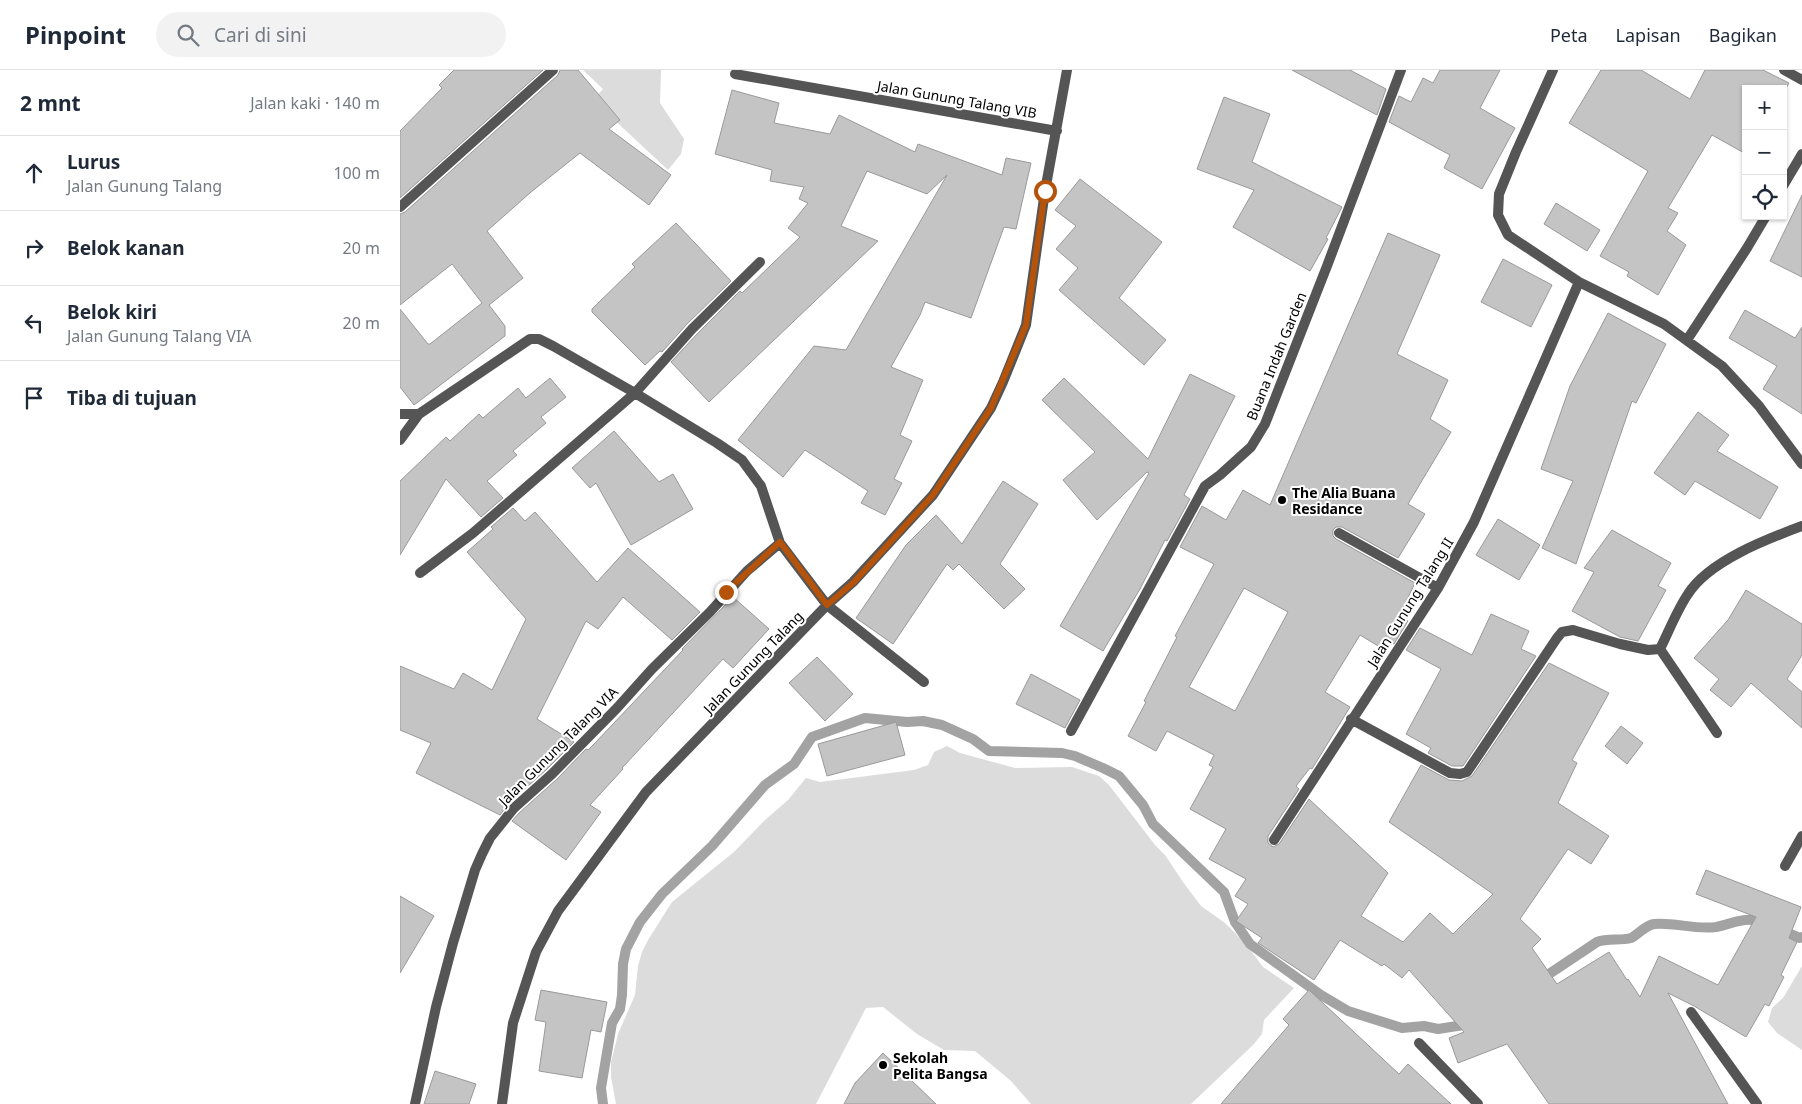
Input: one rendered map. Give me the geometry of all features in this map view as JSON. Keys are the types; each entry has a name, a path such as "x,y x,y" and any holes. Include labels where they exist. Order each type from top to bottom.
{"street":[{"path":"400,207 553,70"},
{"name":"Jalan Gunung Talang","path":"502,1104 512,1022 536,952 558,911 646,792 827,605 854,582 933,495 991,408 1026,325 1045,191 1067,70"},
{"name":"Buana Indah Garden","path":"1071,730 1205,486 1251,447 1265,424 1401,70"},
{"path":"1553,70 1499,194 1498,215 1508,235 1579,282 1664,324 1722,366 1759,406 1802,464"},
{"path":"1784,70 1802,80"},
{"name":"Jalan Gunung Talang VIB","path":"735,74 1057,131"},
{"path":"1787,179 1802,154"},
{"path":"1687,340 1764,220"},
{"path":"420,573 473,533 636,393 692,329 760,262"},
{"name":"Jalan Gunung Talang II","path":"1274,840 1438,588 1474,522 1579,282"},
{"path":"400,440 419,414 530,339 539,339 636,393 742,460 761,486 780,542 827,605 924,682"},
{"path":"400,414 419,414"},
{"path":"1660,649 1688,594 1699,580 1719,565 1761,542 1802,526"},
{"path":"1339,533 1438,588"},
{"name":"Jalan Gunung Talang VIA","path":"415,1104 436,1007 454,943 475,870 490,838 514,808 552,774 617,708 652,669 710,612 747,571 780,542"},
{"path":"1351,719 1450,772 1460,774 1466,772 1562,632 1568,629 1620,644 1648,650 1660,649"},
{"path":"1660,649 1717,733"},
{"path":"1786,866 1802,836"},
{"path":"1691,1012 1757,1104"},
{"path":"1418,1042 1478,1104"}],"shaded area":[{"path":"583,70 661,70 660,103 684,139 681,154 668,170 593,100 603,89"},
{"path":"947,746 960,753 1015,768 1072,767 1099,776 1109,785 1155,845 1165,855 1201,906 1225,923 1246,944 1263,967 1294,988 1264,1020 1262,1034 1253,1045 1191,1104 1031,1104 1011,1081 975,1051 944,1050 917,1034 883,1007 866,1008 816,1104 616,1104 611,1077 611,1062 618,1034 635,995 638,966 642,952 672,902 734,852 765,820 788,800 806,778 820,782 914,770 928,765 934,752"},
{"path":"1802,966 1802,1050 1777,1033 1768,1022 1772,1008 1783,998"}],"building":[{"path":"454,70 543,70 400,198 400,131 442,88 439,85"},
{"path":"560,70 578,70 620,120 609,129 671,175 649,205 580,153 531,192 487,231 523,278 489,305 505,326 505,336 414,405 400,387 400,309 428,344 430,344 482,303 452,264 400,305 400,214 405,212 558,75"},
{"path":"1292,70 1350,70 1386,89 1377,115"},
{"path":"1440,70 1500,70 1480,108 1515,128 1482,189 1444,168 1450,155 1389,122 1399,96 1411,102 1423,78 1433,83"},
{"path":"1601,70 1641,70 1690,99 1705,70 1763,70 1789,83 1787,87 1787,85 1742,85 1742,152 1712,135 1668,208 1678,213 1667,231 1686,245 1658,295 1627,276 1629,272 1600,256 1648,171 1569,123"},
{"path":"732,90 779,103 774,123 830,134 839,115 915,152 918,144 1002,175 1006,158 1031,163 1016,229 1004,227 971,318 925,302 920,315 891,367 923,380 900,435 912,441 894,479 902,483 885,515 861,503 868,491 805,450 783,477 738,440 814,346 846,350 947,175 927,194 867,171 841,226 878,241 709,402 671,362 740,291 742,293 800,237 788,228 808,203 799,199 804,187 770,181 772,170 715,154"},
{"path":"1224,97 1270,114 1252,162 1342,207 1326,238 1328,239 1310,271 1233,227 1254,190 1197,169"},
{"path":"1080,179 1162,242 1119,298 1166,340 1144,365 1059,290 1078,268 1056,249 1076,226 1055,210"},
{"path":"1802,195 1802,277 1770,261"},
{"path":"1556,203 1600,230 1587,251 1544,224"},
{"path":"676,223 731,281 687,324 662,352 660,351 645,365 592,312 592,309 635,267 632,264"},
{"path":"1388,233 1440,255 1397,354 1448,380 1430,419 1451,432 1408,504 1425,514 1398,558 1342,527 1336,527 1333,530 1333,536 1336,539 1415,583 1399,616 1408,621 1394,644 1388,641 1383,649 1360,635 1325,692 1350,707 1312,769 1310,768 1296,786 1299,789 1268,836 1268,843 1273,847 1279,844 1309,799 1388,873 1361,916 1403,942 1430,913 1453,934 1493,894 1389,822 1421,765 1449,780 1462,781 1472,776 1549,663 1609,693 1572,760 1577,763 1558,803 1609,836 1591,864 1568,849 1520,919 1541,939 1532,948 1557,984 1609,952 1640,997 1659,956 1718,985 1756,917 1696,894 1706,870 1801,907 1789,938 1797,942 1781,975 1784,977 1769,1006 1765,1004 1746,1037 1668,993 1728,1104 1549,1104 1507,1044 1458,1063 1449,1038 1464,1032 1409,970 1402,978 1384,964 1382,966 1340,940 1314,980 1258,943 1262,938 1236,921 1248,904 1235,896 1246,879 1209,859 1226,829 1190,809 1213,767 1209,765 1214,755 1167,731 1156,751 1128,736 1177,637 1175,636 1214,564 1180,547 1202,506 1226,520 1243,490 1270,505","holes":["1244,588 1288,612 1235,711 1189,687"]},
{"path":"1503,259 1552,285 1531,327 1481,302"},
{"path":"1745,310 1795,338 1802,327 1802,414 1763,389 1777,366 1729,338"},
{"path":"1608,313 1666,344 1636,403 1632,401 1576,564 1542,548 1573,481 1541,469 1570,386"},
{"path":"1190,374 1235,396 1184,495 1190,499 1103,651 1060,626 1149,473 1147,472 1097,520 1063,480 1095,452 1042,400 1064,378 1148,459"},
{"path":"550,378 566,397 541,417 546,423 513,451 517,455 487,481 503,498 481,517 446,479 400,555 400,481 446,437 450,441 479,414 483,418 518,388 526,398"},
{"path":"1698,412 1729,435 1717,451 1778,487 1760,519 1695,481 1685,495 1654,473"},
{"path":"614,431 659,482 673,474 693,509 631,545 596,483 590,488 572,468"},
{"path":"1003,481 1038,504 1000,564 1025,589 1004,609 959,564 953,570 947,564 893,644 856,618 906,545 936,515 962,544"},
{"path":"513,508 525,521 535,512 597,582 628,548 700,612 672,640 623,597 598,629 586,621 537,719 574,742 509,803 500,815 416,773 431,743 400,730 400,666 454,689 463,673 492,690 526,619 467,552"},
{"path":"1498,519 1540,545 1519,580 1476,555"},
{"path":"1612,530 1671,563 1658,586 1666,590 1638,641 1620,637 1572,611 1594,572 1584,568"},
{"path":"1746,590 1802,624 1802,655 1787,679 1802,692 1802,728 1751,683 1731,707 1710,690 1719,679 1694,658 1728,620"},
{"path":"733,597 769,629 733,668 723,659 622,768 590,805 601,812 566,860 512,821 586,749 588,750 595,743"},
{"path":"1491,614 1529,631 1521,649 1536,656 1463,766 1452,766 1428,753 1431,748 1406,734 1441,669 1406,650 1420,628 1472,655"},
{"path":"817,657 853,694 825,721 789,683"},
{"path":"1031,674 1080,700 1065,728 1016,704"},
{"path":"896,722 905,755 827,776 818,744"},
{"path":"1621,726 1643,743 1627,764 1605,746"},
{"path":"400,896 434,916 400,973"},
{"path":"541,990 607,1002 601,1032 591,1030 582,1078 539,1071 546,1022 535,1020"},
{"path":"1309,990 1399,1074 1408,1064 1451,1104 1221,1104 1289,1025 1283,1019"},
{"path":"883,1053 936,1104 844,1104 855,1083"},
{"path":"435,1071 476,1084 469,1104 424,1104"}],"waterway":[{"path":"603,1104 601,1088 612,1023 620,1009 626,949 640,922 662,894 712,846 765,785 794,764 812,737 865,718 907,722 923,721 942,725 973,739 989,751 1062,753 1075,756 1119,776 1143,805 1153,824 1224,892 1235,922 1250,944 1321,995 1348,1011 1402,1028 1424,1026 1438,1029 1470,1024"},
{"path":"1540,980 1597,942 1631,938 1647,926 1654,924 1708,928 1744,920 1753,920 1771,925 1800,938 1802,937"}],"place":[{"name":"The Alia Buana Residance","path":"1282,500"},
{"name":"Sekolah Pelita Bangsa","path":"883,1065"}],"route":[{"path":"726,592 780,542 827,605 854,582 933,495 991,408 1026,325 1045,191"}]}
